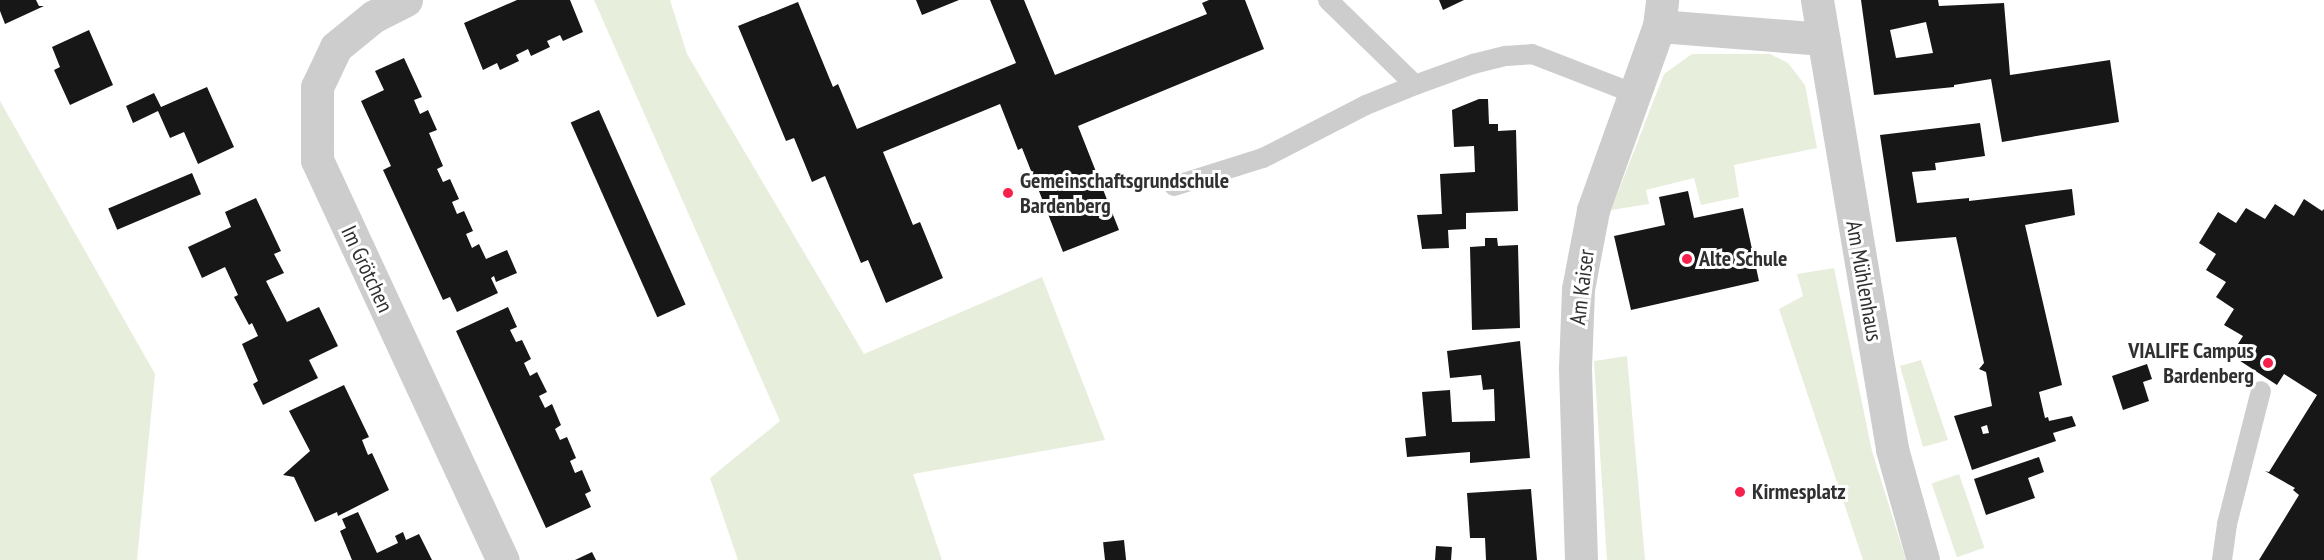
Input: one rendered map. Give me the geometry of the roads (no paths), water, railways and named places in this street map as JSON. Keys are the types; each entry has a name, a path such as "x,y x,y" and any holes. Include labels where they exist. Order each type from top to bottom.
{"street":[{"name":"Im Grötchen","path":"406,0 375,16 336,47 317,87 317,160 503,560"},
{"name":"Am Mühlenhaus","path":"1817,0 1892,449 1923,560"},
{"path":"1661,13 1823,39"},
{"name":"Am Kaiser","path":"1581,560 1575,368 1578,289 1593,210 1635,94 1661,13"}],"lane":[{"path":"1328,0 1415,85"},
{"path":"1174,186 1263,158 1366,105 1473,64 1506,56 1532,54 1635,94"},
{"path":"2222,560 2227,524 2261,391"}],"place":[{"name":"Gemeinschaftsgrundschule Bardenberg","path":"1008,193"},
{"name":"Alte Schule","path":"1687,259"},
{"name":"VIALIFE Campus Bardenberg","path":"2268,363"},
{"name":"Kirmesplatz","path":"1740,492"}]}
